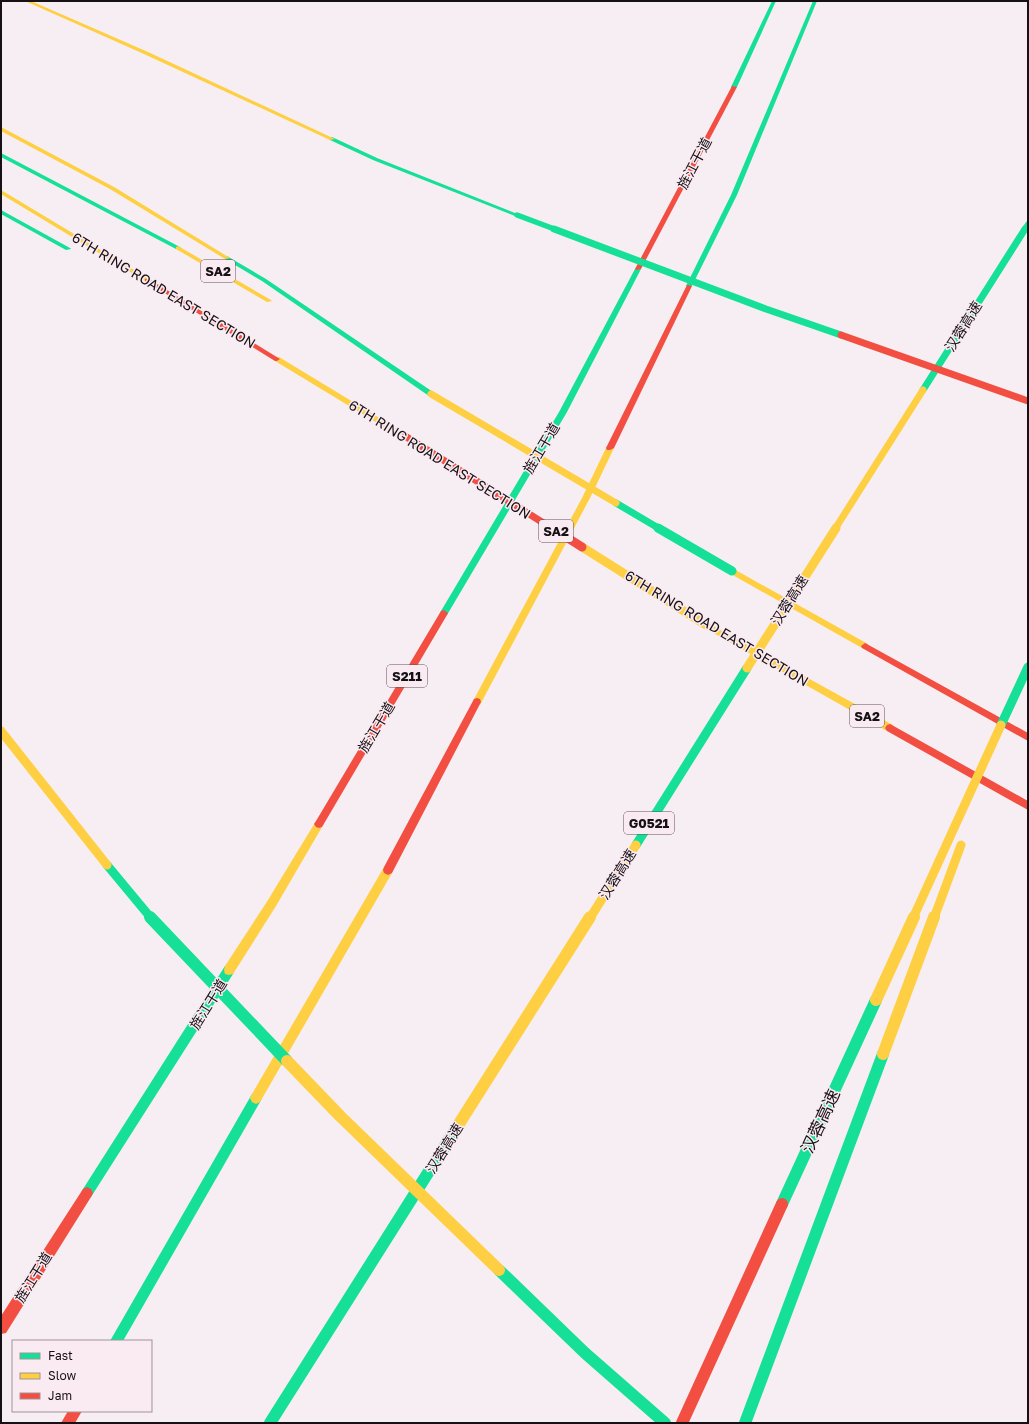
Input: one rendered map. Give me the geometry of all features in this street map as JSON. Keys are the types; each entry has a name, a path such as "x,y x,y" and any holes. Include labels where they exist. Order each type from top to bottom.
{"main road":[{"path":"27,1 146,53 375,159 517,216 766,309 1028,401"},
{"path":"330,1 471,1"},
{"name":"旌江干道","path":"1,1328 272,903 563,412 739,77 774,1"},
{"path":"117,1340 384,877 586,498 734,195 815,1"},
{"path":"1,129 112,188 264,280 431,394"},
{"name":"SA2","path":"1,155 176,247 279,306"},
{"name":"6TH RING ROAD EAST SECTION","path":"1,192 405,436 706,625 1028,806"},
{"path":"1,212 78,254"},
{"name":"汉蓉高速","path":"270,1423 1028,224"},
{"path":"182,312 405,436"},
{"path":"321,330 732,571 1028,737"},
{"path":"981,792 1027,670"},
{"name":"汉蓉高速","path":"682,1423 1027,670"},
{"path":"1,731 142,908 340,1116 585,1353 665,1423"},
{"path":"745,1423 964,837"},
{"path":"68,1423 74,1412"}],"traffic: fast":[{"path":"330,1 471,1"},
{"path":"734,87 774,1"},
{"path":"689,286 734,195 815,1"},
{"path":"332,139 375,159 517,215"},
{"path":"1,155 178,248"},
{"path":"1,212 68,249"},
{"path":"517,215 766,309 841,335"},
{"path":"923,390 1028,224"},
{"path":"227,258 264,280 431,394"},
{"path":"444,613 563,412 638,269"},
{"path":"616,503 732,571"},
{"path":"1001,725 1028,667"},
{"path":"636,845 747,668"},
{"path":"107,865 141,908 287,1061"},
{"path":"87,1193 229,970"},
{"path":"782,1204 876,1000"},
{"path":"745,1423 883,1054"},
{"path":"117,1340 256,1098"},
{"path":"270,1423 457,1127"},
{"path":"499,1270 585,1353 665,1423"}],"traffic: slow":[{"path":"27,1 146,53 332,139"},
{"path":"1,129 112,188 227,258"},
{"path":"1,192 147,280"},
{"path":"178,248 269,301"},
{"path":"277,359 405,436"},
{"path":"747,668 923,390"},
{"path":"431,394 616,503"},
{"path":"477,702 586,498 610,448"},
{"path":"582,547 706,625"},
{"path":"732,571 865,646"},
{"path":"706,625 890,728"},
{"path":"876,1000 1001,725"},
{"path":"1,731 107,865"},
{"path":"229,970 272,903 319,824"},
{"path":"457,1127 636,845"},
{"path":"883,1054 961,845"},
{"path":"256,1098 388,870"},
{"path":"287,1061 340,1116 499,1270"}],"traffic: jam":[{"path":"638,269 734,87"},
{"path":"147,280 277,359"},
{"path":"610,448 689,286"},
{"path":"841,335 1028,401"},
{"path":"405,436 582,547"},
{"path":"319,824 444,613"},
{"path":"865,646 1028,737"},
{"path":"388,870 477,702"},
{"path":"890,728 1028,806"},
{"path":"1,1328 87,1193"},
{"path":"682,1423 782,1204"},
{"path":"68,1423 74,1412"}]}
